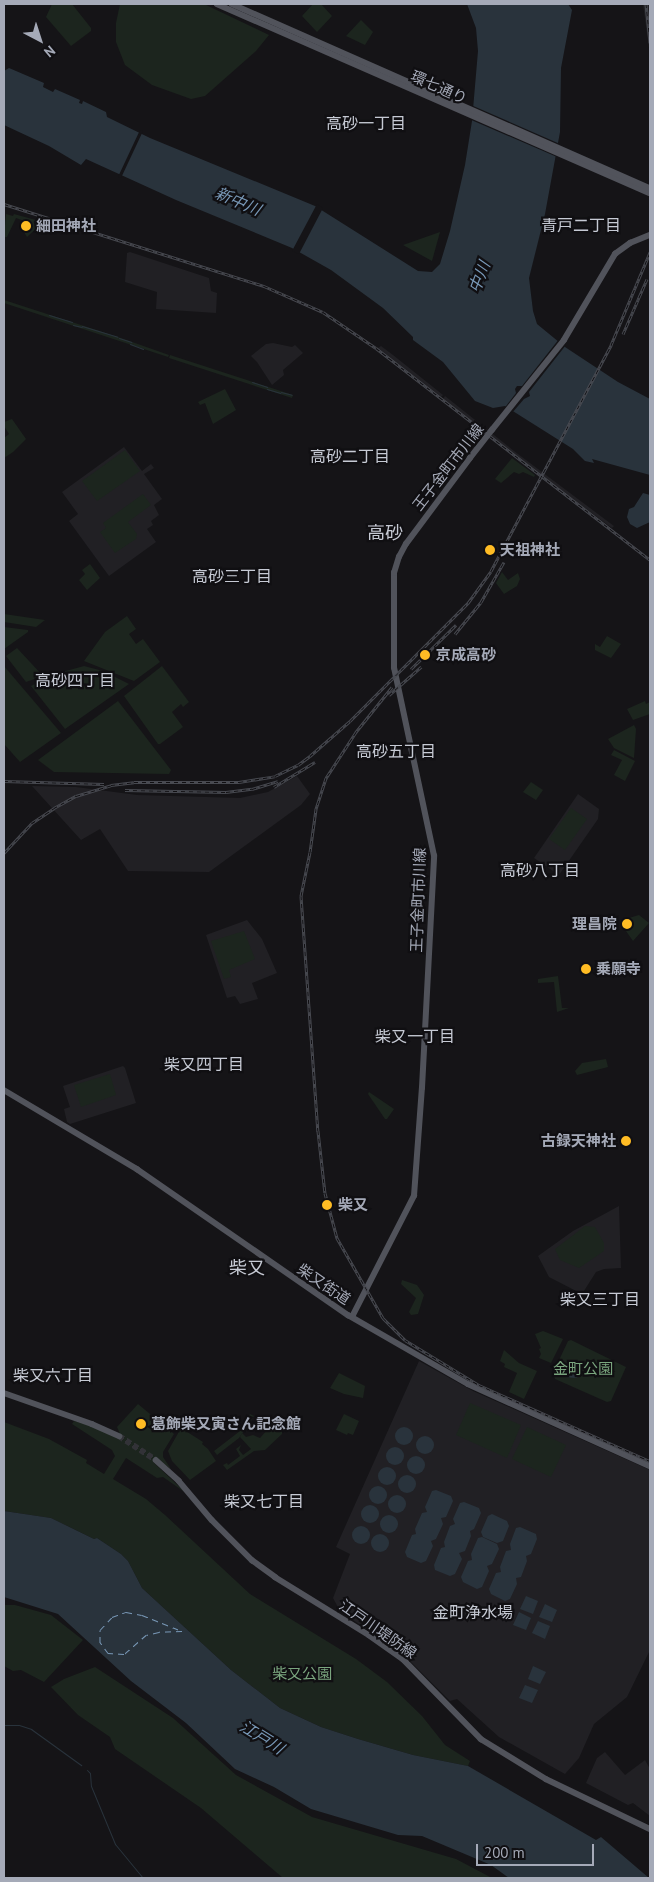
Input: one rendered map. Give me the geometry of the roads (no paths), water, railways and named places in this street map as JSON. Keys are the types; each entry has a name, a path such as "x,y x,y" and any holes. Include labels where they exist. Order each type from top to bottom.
{"main road":[{"name":"環七通り","path":"217,4 291,33 650,188"},
{"name":"環七通り","path":"232,4 291,33 650,193"},
{"name":"王子金町市川線","path":"352,1317 414,1196 422,1088 434,856 394,668 394,574 406,544 464,465 564,340 615,254 630,243 650,235"},
{"name":"柴又街道","path":"4,1090 137,1169 320,1298 352,1317 468,1384 650,1466"},
{"path":"4,1393 92,1424 119,1436"},
{"name":"江戸川堤防線","path":"156,1460 175,1477 212,1520 252,1560 275,1577 369,1635 402,1659 481,1739 546,1779 650,1829"}],"water":[{"path":"467,4 568,4 572,10 561,68 560,132 545,214 529,278 533,311 537,324 565,347 618,382 650,399 650,475 592,459 594,463 585,461 573,449 505,406 493,408 475,401 443,362 413,340 413,337 383,308 331,270 292,248 176,200 86,159 81,165 49,146 4,125 4,71 9,68 44,83 43,87 53,92 55,89 80,100 79,103 82,104 83,101 106,112 107,117 150,138 315,206 418,271 432,272 440,264 450,231 465,165 472,121 478,51 476,28"},
{"path":"643,493 650,495 650,522 637,528 630,524 627,517 629,509 634,507"},
{"path":"565,1364 570,1370 575,1369 581,1372 580,1376 576,1378 565,1377 561,1374"},
{"path":"404,1427 410,1430 413,1436 410,1442 404,1445 398,1442 395,1436 398,1430"},
{"path":"425,1436 431,1439 434,1445 431,1451 425,1454 419,1451 416,1445 419,1439"},
{"path":"395,1447 401,1450 404,1456 401,1462 395,1465 389,1462 386,1456 389,1450"},
{"path":"416,1456 422,1459 425,1465 422,1471 416,1474 410,1471 407,1465 410,1459"},
{"path":"387,1467 393,1470 396,1476 393,1482 387,1485 381,1482 378,1476 381,1470"},
{"path":"407,1475 413,1478 416,1484 413,1490 407,1493 401,1490 398,1484 401,1478"},
{"path":"378,1486 384,1489 387,1495 384,1501 378,1504 372,1501 369,1495 372,1489"},
{"path":"436,1490 451,1496 453,1501 446,1517 441,1518 443,1524 436,1539 431,1541 433,1546 426,1561 421,1563 407,1557 405,1552 412,1535 416,1534 415,1529 422,1513 427,1512 425,1507 432,1491"},
{"path":"397,1495 403,1498 406,1504 403,1510 397,1513 391,1510 388,1504 391,1498"},
{"path":"464,1502 479,1508 481,1513 474,1529 470,1531 471,1536 465,1551 459,1553 462,1559 455,1574 450,1576 435,1570 434,1565 441,1548 445,1547 444,1542 450,1526 455,1524 453,1519 460,1503"},
{"path":"370,1505 376,1508 379,1514 376,1520 370,1523 364,1520 361,1514 364,1508"},
{"name":"江戸川","path":"4,1511 51,1518 94,1539 97,1538 121,1554 128,1561 142,1588 231,1670 280,1708 321,1727 358,1739 413,1755 468,1766 596,1840 601,1837 649,1878 509,1878 491,1865 422,1836 398,1835 311,1809 274,1787 235,1769 186,1723 131,1681 58,1614 4,1597"},
{"path":"492,1514 507,1521 509,1526 503,1541 497,1543 483,1537 481,1532 488,1516"},
{"path":"389,1515 395,1518 398,1524 395,1530 389,1533 383,1530 380,1524 383,1518"},
{"path":"361,1526 367,1529 370,1535 367,1541 361,1544 355,1541 352,1535 355,1529"},
{"path":"520,1527 536,1534 537,1539 531,1554 526,1556 527,1561 521,1577 516,1578 517,1584 510,1599 505,1601 491,1594 489,1589 496,1573 501,1572 500,1567 506,1551 511,1550 510,1544 516,1528"},
{"path":"380,1534 386,1537 389,1543 386,1549 380,1552 374,1549 371,1543 374,1537"},
{"path":"482,1537 497,1544 499,1549 492,1564 487,1566 489,1571 482,1587 477,1589 463,1582 461,1577 468,1561 472,1560 471,1554 478,1538"},
{"path":"526,1596 538,1601 533,1614 520,1609"},
{"path":"545,1604 557,1610 552,1622 539,1617"},
{"path":"519,1612 531,1618 526,1630 513,1625"},
{"path":"538,1621 550,1626 545,1639 532,1633"},
{"path":"533,1666 546,1672 540,1684 528,1679"},
{"path":"525,1685 538,1690 532,1703 519,1698"}],"waterway":[{"path":"49,315 72,322"},
{"path":"73,325 82,327"},
{"path":"82,326 117,337"},
{"path":"119,338 131,342"},
{"path":"130,344 143,349"},
{"path":"252,382 267,387"},
{"path":"267,389 280,393"},
{"path":"281,392 292,395"},
{"path":"4,1725 19,1725 31,1729 81,1765"},
{"path":"87,1770 90,1773 91,1786 115,1844 143,1878"}],"tunnel":[{"path":"119,1436 156,1460"}],"railway":[{"path":"646,4 650,43"},
{"path":"4,204 264,286 323,312 376,348 650,560"},
{"path":"4,853 32,823 76,796 111,785 134,782 239,782 275,776 298,765 350,721 468,603 491,571 611,345 650,252"},
{"path":"623,334 647,279"},
{"path":"455,634 481,602 504,562"},
{"path":"411,669 456,625"},
{"path":"389,695 421,667"},
{"path":"392,687 356,732 326,778 316,809 301,896 318,1131 325,1193 337,1238 383,1318 405,1340 479,1385 650,1461"},
{"path":"274,787 315,762"},
{"path":"4,781 104,784"},
{"path":"125,790 226,792 252,789 278,781"}],"place":[{"name":"細田神社","path":"26,226"},
{"name":"天祖神社","path":"490,550"},
{"name":"京成高砂","path":"425,655"},
{"name":"理昌院","path":"627,924"},
{"name":"乗願寺","path":"586,969"},
{"name":"古録天神社","path":"626,1141"},
{"name":"柴又","path":"327,1205"},
{"name":"葛飾柴又寅さん記念館","path":"141,1424"}],"district":[{"name":"高砂一丁目","path":"366,123"},
{"name":"青戸二丁目","path":"581,225"},
{"name":"高砂二丁目","path":"350,456"},
{"name":"高砂","path":"385,533"},
{"name":"高砂三丁目","path":"232,576"},
{"name":"高砂四丁目","path":"75,680"},
{"name":"高砂五丁目","path":"396,751"},
{"name":"高砂八丁目","path":"540,870"},
{"name":"柴又一丁目","path":"415,1036"},
{"name":"柴又四丁目","path":"204,1064"},
{"name":"柴又","path":"247,1268"},
{"name":"柴又三丁目","path":"600,1299"},
{"name":"柴又六丁目","path":"53,1375"},
{"name":"柴又七丁目","path":"264,1501"},
{"name":"金町浄水場","path":"473,1612"}],"water label":[{"name":"新中川","path":"238,201"},
{"name":"中川","path":"479,277"}],"park label":[{"name":"金町公園","path":"583,1369"},
{"name":"柴又公園","path":"302,1674"}]}
